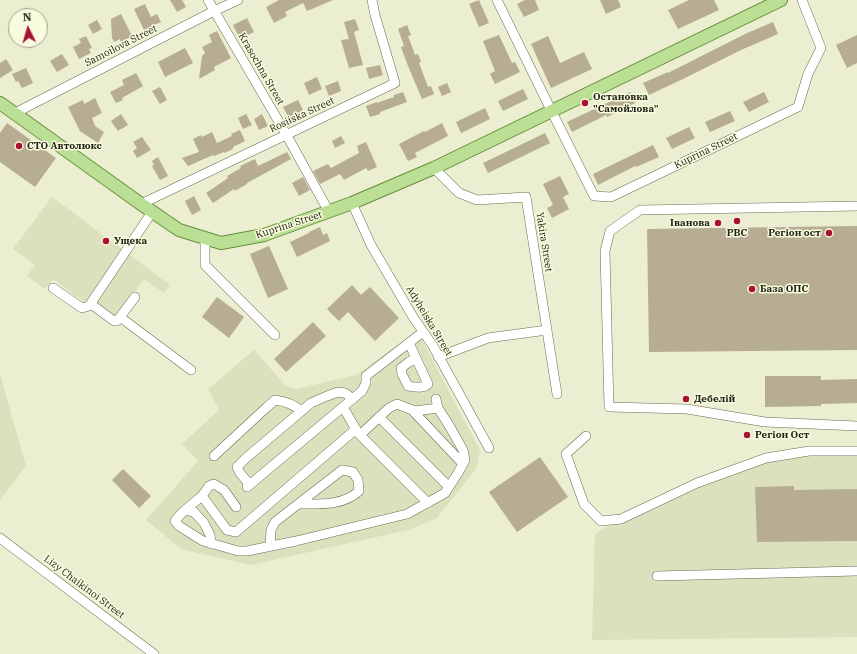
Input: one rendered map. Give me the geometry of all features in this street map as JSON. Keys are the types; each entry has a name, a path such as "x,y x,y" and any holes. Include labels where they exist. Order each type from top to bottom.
{"main road":[{"name":"Kuprina Street","path":"0,103 179,230 221,243 264,235 352,203 434,168 780,0"}],"street":[{"name":"Krasochna Street","path":"208,0 286,134 329,212"},
{"name":"Samoilova Street","path":"15,113 238,0"},
{"name":"Rosiiska Street","path":"141,204 394,83 372,0"},
{"name":"Kuprina Street","path":"497,0 594,196 611,197 798,106 808,74 821,48 802,0"},
{"name":"Yakira Street","path":"434,168 459,193 478,200 526,197 556,394"},
{"name":"Adyheiska Street","path":"352,203 371,245 438,357 489,448"},
{"path":"857,206 640,210 610,231 605,251 609,407 687,409 765,422 857,426"},
{"path":"52,288 82,308 89,306 152,212"},
{"path":"205,238 205,265 275,335"},
{"path":"90,304 114,321 117,321 135,297"},
{"path":"120,317 191,370"},
{"path":"438,357 488,338 547,330"},
{"path":"353,398 345,393 338,392 311,403 237,467 248,486 362,391 366,383 366,376 423,332"},
{"path":"409,343 416,358"},
{"path":"214,456 275,400 292,404 302,411"},
{"path":"202,496 227,530 236,532 358,432 389,408 397,404 413,411 463,464"},
{"path":"236,507 224,490 214,484 209,486 202,496 180,514 175,521 179,526 202,541 238,551 247,551 296,541 407,514 428,503 444,493 465,460 463,450 437,404 430,410 413,411"},
{"path":"343,408 358,432 428,503"},
{"path":"379,417 449,487"},
{"path":"586,436 566,454 584,504 601,521 621,519 697,483 766,458 810,451 857,450"},
{"path":"270,546 271,530 275,522 342,470 353,472 358,480 359,491 353,497 330,504 299,504"},
{"path":"185,510 194,512 204,523 210,535 211,544"},
{"name":"Lizy Chaikinoi Street","path":"0,538 154,654"},
{"path":"657,576 857,571"}],"shaded area":[{"path":"52,197 170,285 164,293 144,279 116,318 89,298 85,303 53,279 45,289 27,276 35,265 13,249"},
{"path":"417,331 480,450 477,467 437,518 408,530 251,565 181,549 146,520 198,461 182,444 219,410 208,389 254,350 285,385 296,389 356,375"},
{"path":"0,374 26,466 0,500"},
{"path":"785,451 857,451 857,637 592,640 595,534 666,494"}],"building":[{"path":"170,0 182,0 186,7 177,12"},
{"path":"279,0 333,0 307,11 303,3 285,12 287,16 274,23 266,7"},
{"path":"479,0 489,23 479,27 469,4"},
{"path":"525,0 535,0 539,10 524,17 517,4"},
{"path":"600,0 618,0 621,7 606,14"},
{"path":"689,0 714,0 719,10 678,29 668,10"},
{"path":"145,4 151,17 157,14 161,22 144,30 134,9"},
{"path":"121,14 132,36 121,42 120,39 114,42 112,38 111,19"},
{"path":"247,18 254,32 240,39 233,25"},
{"path":"355,19 359,30 354,32 363,65 349,68 341,40 349,39 344,22"},
{"path":"97,20 102,29 93,34 88,25"},
{"path":"773,22 778,34 741,50 649,95 643,83 668,73 745,34"},
{"path":"407,25 411,35 408,36 415,55 418,54 421,62 419,63 428,87 431,86 434,94 422,99 401,47 404,46 398,29"},
{"path":"217,31 231,58 214,67 215,70 199,79 202,56 205,53 202,47 212,42 209,35"},
{"path":"499,35 512,63 515,62 520,72 495,84 490,74 495,71 483,41"},
{"path":"857,35 857,63 847,68 836,45"},
{"path":"86,36 92,48 89,49 91,53 79,59 73,47 81,43 79,39"},
{"path":"548,36 560,63 584,52 592,69 551,88 531,44"},
{"path":"185,48 193,63 165,77 158,62"},
{"path":"62,54 69,65 57,72 50,61"},
{"path":"6,59 13,70 0,78 0,63"},
{"path":"380,65 383,75 369,79 366,68"},
{"path":"26,68 33,83 22,88 18,81 16,82 12,74"},
{"path":"136,73 143,86 116,103 110,92 124,85 122,80"},
{"path":"317,77 322,89 309,95 304,83"},
{"path":"338,81 341,91 329,96 325,86"},
{"path":"447,83 451,92 442,96 438,87"},
{"path":"160,87 167,100 160,104 152,91"},
{"path":"523,89 528,99 503,111 498,101"},
{"path":"403,92 407,102 370,117 366,106 394,97 394,95"},
{"path":"630,92 635,103 607,117 606,115 572,132 567,122"},
{"path":"764,92 769,102 749,112 743,102"},
{"path":"95,98 102,113 92,118 95,126 104,132 98,143 80,131 68,107 83,100 84,104"},
{"path":"298,100 303,110 289,118 283,107"},
{"path":"485,108 490,119 461,133 456,122"},
{"path":"730,111 735,121 710,132 705,122"},
{"path":"121,114 128,125 118,131 111,121"},
{"path":"246,114 252,125 243,129 238,118"},
{"path":"262,114 268,126 259,130 254,119"},
{"name":"СТО Автолюкс","path":"7,123 56,158 35,187 0,162 0,133"},
{"path":"442,123 448,136 415,153 417,157 408,161 399,144"},
{"path":"689,127 695,138 672,149 666,138"},
{"path":"240,130 245,141 233,147 233,149 214,156 213,155 188,166 182,158 199,152 193,139 201,135 202,137 212,132 217,143 232,136 231,134"},
{"path":"545,133 550,143 488,173 483,163"},
{"path":"341,136 345,143 335,148 332,141"},
{"path":"142,137 151,150 137,158 133,151 137,148 133,142"},
{"path":"366,142 377,167 368,171 366,168 344,180 340,174 320,184 313,171 328,164 331,168 359,153 357,146"},
{"path":"653,145 659,157 636,167 635,166 598,185 593,174"},
{"path":"287,152 291,159 235,191 234,189 213,203 206,193 228,178 227,176 241,168 240,166 255,159 258,166"},
{"path":"158,157 168,176 160,180 152,166 154,165 152,161"},
{"path":"560,176 569,194 563,197 569,209 552,218 547,208 553,205 543,184"},
{"path":"303,177 310,190 299,196 292,183"},
{"path":"194,196 201,210 192,215 185,201"},
{"name":"База ОПС","path":"857,226 857,350 649,352 647,229"},
{"path":"320,227 323,235 327,233 330,241 297,257 290,242"},
{"path":"269,246 288,289 268,298 250,254"},
{"path":"352,285 361,295 370,287 399,318 375,341 348,312 339,321 327,309"},
{"path":"217,297 244,317 229,338 202,317"},
{"path":"313,322 326,336 286,372 274,359"},
{"path":"765,376 821,376 821,380 857,379 857,403 821,404 821,406 765,407"},
{"path":"540,457 568,497 517,532 489,492"},
{"path":"123,469 151,496 139,508 112,480"},
{"path":"794,486 794,490 857,489 857,541 757,542 755,487"}],"place":[{"name":"Остановка \"Самойлова\"","path":"585,103"},
{"name":"СТО Автолюкс","path":"19,146"},
{"name":"РВС","path":"737,221"},
{"name":"Іванова","path":"718,223"},
{"name":"Регіон ост","path":"829,233"},
{"name":"Ущека","path":"106,241"},
{"name":"База ОПС","path":"752,289"},
{"name":"Дебелій","path":"686,399"},
{"name":"Регіон Ост","path":"747,435"}]}
